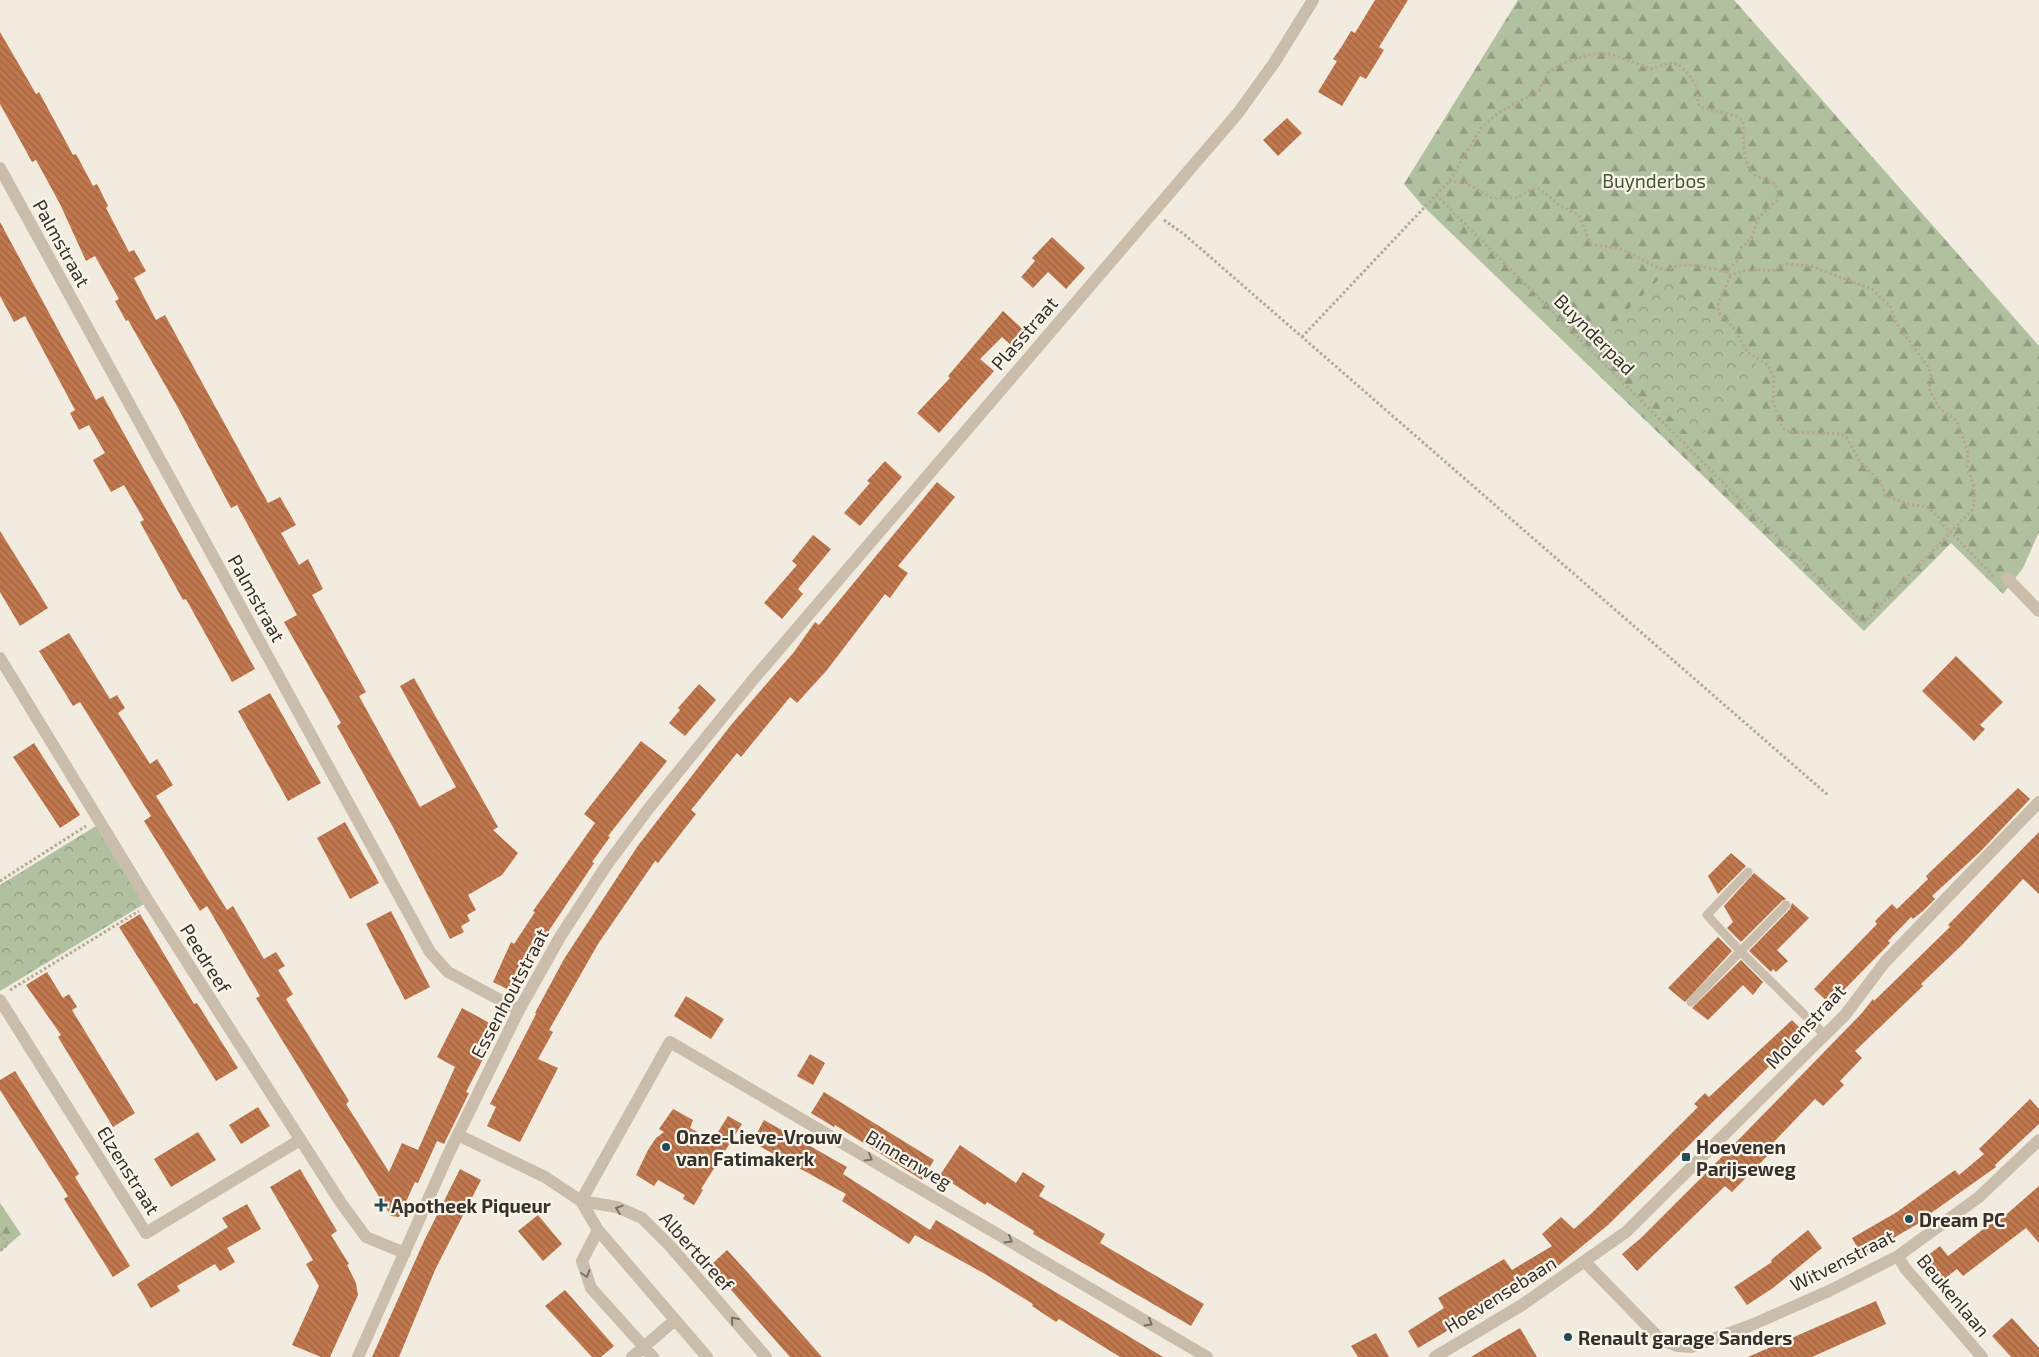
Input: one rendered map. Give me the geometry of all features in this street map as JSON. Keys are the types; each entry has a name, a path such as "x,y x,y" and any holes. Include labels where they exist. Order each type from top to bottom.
{"street":[{"name":"Plasstraat","path":"751,682 1238,113 1274,63 1313,0"},
{"name":"Palmstraat","path":"0,168 430,952 448,972 519,1010"},
{"path":"2007,578 2039,611"},
{"name":"Peedreef","path":"0,658 150,904 300,1140 366,1237 405,1253"},
{"name":"Essenhoutstraat","path":"358,1357 458,1135 519,1010 560,937 606,866 649,808 751,682"},
{"name":"Molenstraat","path":"1585,1262 1626,1232 1845,1016 1885,962 2039,802"},
{"name":"Elzenstraat","path":"4,995 146,1233 300,1140"},
{"name":"Binnenweg","path":"581,1201 670,1042 767,1097 1206,1357"},
{"name":"Albertdreef","path":"458,1135 545,1177 581,1201 617,1207 642,1218 670,1247 766,1357"},
{"name":"Witvenstraat","path":"1694,1352 1829,1291 1898,1256 1979,1198 2039,1140"},
{"name":"Albertdreef","path":"581,1201 598,1230 707,1357"},
{"path":"598,1230 582,1261 591,1288 653,1357"},
{"name":"Beukenlaan","path":"1898,1256 1905,1268 1982,1357"},
{"path":"1585,1262 1661,1340 1694,1352"},
{"name":"Hoevensebaan","path":"1435,1357 1522,1305 1585,1262"},
{"path":"632,1357 674,1320"}],"lane":[{"path":"1748,872 1707,915 1740,951 1825,1035"},
{"path":"1691,1002 1786,905"}],"path":[{"path":"1302,337 1448,182 1481,128 1498,113 1539,91 1548,73 1562,64 1591,54 1611,54 1651,69 1669,63 1678,64 1695,84 1698,92 1697,101 1700,107 1736,116 1744,121 1748,166 1752,173 1772,182 1777,188 1778,199 1759,217 1751,239 1740,250 1738,260 1726,272"},
{"path":"1448,182 1464,182 1492,198 1516,198 1532,189 1540,189 1559,205 1579,215 1590,243 1600,247 1616,248 1658,269 1668,270 1674,266 1686,265 1726,272 1731,275 1751,269 1772,271 1785,264 1812,266 1872,288 1890,306 1896,323 1929,368 1931,378 1929,387 1931,393 1940,409 1957,421 1968,453 1968,467 1974,486 1974,504 1967,516 1951,532"},
{"name":"Buynderpad","path":"1436,195 1863,623 1951,532"},
{"path":"1153,213 1185,235 1829,796"},
{"path":"1731,275 1719,301 1718,310 1722,318 1733,327 1746,352 1768,366 1771,371 1774,377 1774,406 1782,428 1789,432 1841,434 1846,437 1860,462 1881,482 1885,495 1907,504 1928,507 1939,518 1941,524 1951,532 2000,584 2007,578"},
{"path":"0,880 98,820"},
{"path":"4,995 150,904"},
{"path":"0,1234 8,1244 0,1251"}],"green space":[{"name":"Buynderbos","path":"1518,0 1734,0 2039,346 2039,532 2023,568 2003,594 1951,543 1864,631 1422,205 1404,184"},
{"path":"1665,273 1764,373 1695,441 1596,341"},
{"path":"96,826 144,904 0,991 0,885"},
{"path":"0,1203 21,1234 0,1252"}],"building":[{"path":"1375,0 1408,0 1379,47 1384,50 1366,79 1360,76 1342,106 1318,92 1337,61 1333,59 1351,31 1355,33"},
{"path":"0,32 36,94 39,92 73,155 76,154 93,186 97,184 108,206 106,208 129,252 134,250 146,271 134,278 156,320 165,315 268,503 280,497 296,525 281,533 299,565 308,559 323,589 312,595 366,692 359,696 420,807 456,787 400,686 414,678 498,827 493,830 518,853 502,875 468,895 476,910 467,915 470,921 461,926 464,932 450,939 394,829 337,726 341,723 284,622 297,615 237,505 231,508 177,406 128,320 126,321 115,301 119,299 95,256 86,261 60,204 36,160 32,162 0,104"},
{"path":"1287,118 1302,133 1278,156 1263,140"},
{"path":"0,222 96,400 103,396 255,669 232,682 186,599 183,600 140,522 144,520 124,485 111,492 93,460 105,453 89,425 79,430 70,413 75,410 25,316 14,322 0,296"},
{"path":"1052,237 1085,268 1066,289 1048,272 1033,288 1021,277 1035,261 1032,258"},
{"path":"1003,311 1027,333 1013,347 1002,337 980,359 994,371 939,433 917,413 950,378 948,376"},
{"path":"885,461 902,477 860,526 844,513 870,483 867,481"},
{"path":"937,482 955,497 898,566 908,573 890,598 885,594 827,670 797,703 790,697 741,757 737,753 691,810 696,814 658,863 655,861 598,944 549,1030 553,1032 538,1059 558,1068 520,1142 487,1126 496,1107 490,1104 564,959 637,847 731,725 794,652 815,622 819,625"},
{"path":"0,531 48,608 20,626 0,592"},
{"path":"813,535 831,549 798,589 803,594 782,619 764,603 797,565 792,561"},
{"path":"69,633 110,699 117,695 125,708 118,713 150,764 157,759 173,785 156,796 227,910 233,906 264,959 276,952 285,966 278,970 293,994 286,999 349,1101 346,1104 389,1172 402,1143 418,1150 455,1067 437,1057 462,1008 499,1028 466,1092 469,1093 444,1144 437,1141 418,1183 415,1182 399,1217 391,1216 256,998 260,996 207,906 200,911 144,821 151,816 80,702 73,706 39,651"},
{"path":"1956,656 2003,702 1980,725 1985,729 1974,741 1922,691"},
{"path":"699,684 716,700 685,736 669,723 680,710 678,708"},
{"path":"270,693 321,783 288,801 238,711"},
{"path":"641,741 667,761 608,836 610,837 592,862 594,863 542,941 540,940 513,992 493,982 511,942 514,944 535,912 533,911 595,823 584,814"},
{"path":"34,743 80,815 60,828 13,757"},
{"path":"2018,788 2030,799 1980,852 1932,896 1935,899 1923,911 1913,919 1911,917 1888,941 1890,943 1830,1004 1814,989 1877,924 1875,921 1892,904 1897,909 1928,879 1926,876"},
{"path":"345,822 379,883 350,899 317,838"},
{"path":"2039,832 2039,894 2023,879 1962,945 1921,984 1923,986 1855,1051 1862,1058 1840,1081 1844,1085 1823,1106 1815,1099 1767,1149 1771,1152 1732,1192 1725,1186 1637,1271 1622,1254 1641,1238 1709,1170 1862,1013 1873,999 1874,1001 1950,927 1948,925"},
{"path":"1731,853 1746,866 1718,894 1708,876"},
{"path":"1754,873 1786,899 1741,942 1727,928 1733,922 1724,906"},
{"path":"1792,903 1809,918 1777,950 1788,961 1776,972 1773,969 1771,972 1749,951 1790,909"},
{"path":"391,911 430,987 405,1000 366,924"},
{"path":"140,914 194,1004 197,1003 238,1068 216,1081 119,927"},
{"path":"1718,937 1732,951 1685,1002 1668,988"},
{"path":"1741,960 1763,982 1753,995 1743,985 1708,1020 1692,1008"},
{"path":"47,972 63,998 69,994 77,1007 72,1010 135,1113 113,1127 58,1037 61,1035 26,985"},
{"path":"686,996 724,1019 711,1039 674,1016"},
{"path":"1792,1020 1804,1032 1608,1225 1559,1265 1418,1348 1408,1331 1444,1308 1438,1298 1504,1259 1512,1270 1552,1246 1542,1234 1561,1217 1574,1229 1698,1107 1694,1104 1705,1093 1709,1097"},
{"path":"810,1054 825,1063 813,1085 797,1076"},
{"path":"15,1071 79,1174 75,1177 130,1266 113,1277 64,1199 68,1196 0,1090 0,1080"},
{"path":"824,1092 934,1160 922,1180 835,1125 834,1127 811,1113"},
{"path":"2030,1099 2039,1109 2039,1124 1995,1165 1996,1167 1921,1222 1862,1256 1852,1238 1897,1212 1955,1170 1959,1175 1984,1154 1979,1149"},
{"path":"258,1107 270,1126 241,1144 229,1125"},
{"path":"673,1109 693,1120 690,1128 713,1140 728,1116 742,1124 701,1189 703,1190 694,1205 683,1199 685,1195 658,1180 654,1186 636,1175 648,1150 656,1138 664,1132 659,1129"},
{"path":"764,1120 847,1167 843,1174 930,1230 936,1220 1163,1357 1120,1357 1059,1319 1056,1322 1032,1306 1033,1304 985,1274 915,1235 909,1244 842,1201 846,1194 752,1142"},
{"path":"198,1132 216,1160 171,1187 154,1159"},
{"path":"960,1145 1016,1183 1023,1172 1045,1186 1039,1196 1105,1234 1100,1243 1204,1304 1191,1326 1033,1234 1034,1231 987,1202 985,1205 940,1175"},
{"path":"300,1169 337,1231 331,1235 349,1264 347,1265 356,1283 358,1295 330,1357 321,1357 292,1345 319,1286 306,1264 313,1260 270,1187"},
{"path":"460,1169 481,1180 435,1270 399,1357 372,1357 425,1239"},
{"path":"2039,1186 2039,1243 2026,1228 1963,1276 1957,1269 1935,1286 1918,1263 1940,1246 1948,1256 1998,1218 2000,1220"},
{"path":"247,1204 261,1229 227,1248 235,1262 220,1271 215,1264 177,1286 180,1291 151,1308 137,1284 228,1227 222,1218"},
{"path":"538,1215 562,1244 543,1261 518,1231"},
{"path":"1808,1230 1822,1248 1773,1288 1747,1305 1734,1287 1772,1262 1771,1260"},
{"path":"727,1250 822,1357 790,1357 710,1266"},
{"path":"565,1290 614,1346 601,1357 592,1357 545,1306"},
{"path":"1876,1301 1886,1324 1812,1357 1748,1357"},
{"path":"2012,1318 2039,1348 2039,1357 2011,1357 1992,1336"},
{"path":"1520,1328 1537,1357 1471,1357 1494,1343"},
{"path":"1376,1333 1389,1357 1358,1357 1351,1346"}],"place":[{"name":"Onze-Lieve-Vrouw van Fatimakerk","path":"666,1147"},
{"name":"Hoevenen Parijseweg","path":"1686,1157"},
{"name":"Apotheek Piqueur","path":"381,1205"},
{"name":"Dream PC","path":"1909,1219"},
{"name":"Renault garage Sanders","path":"1568,1337"}]}
